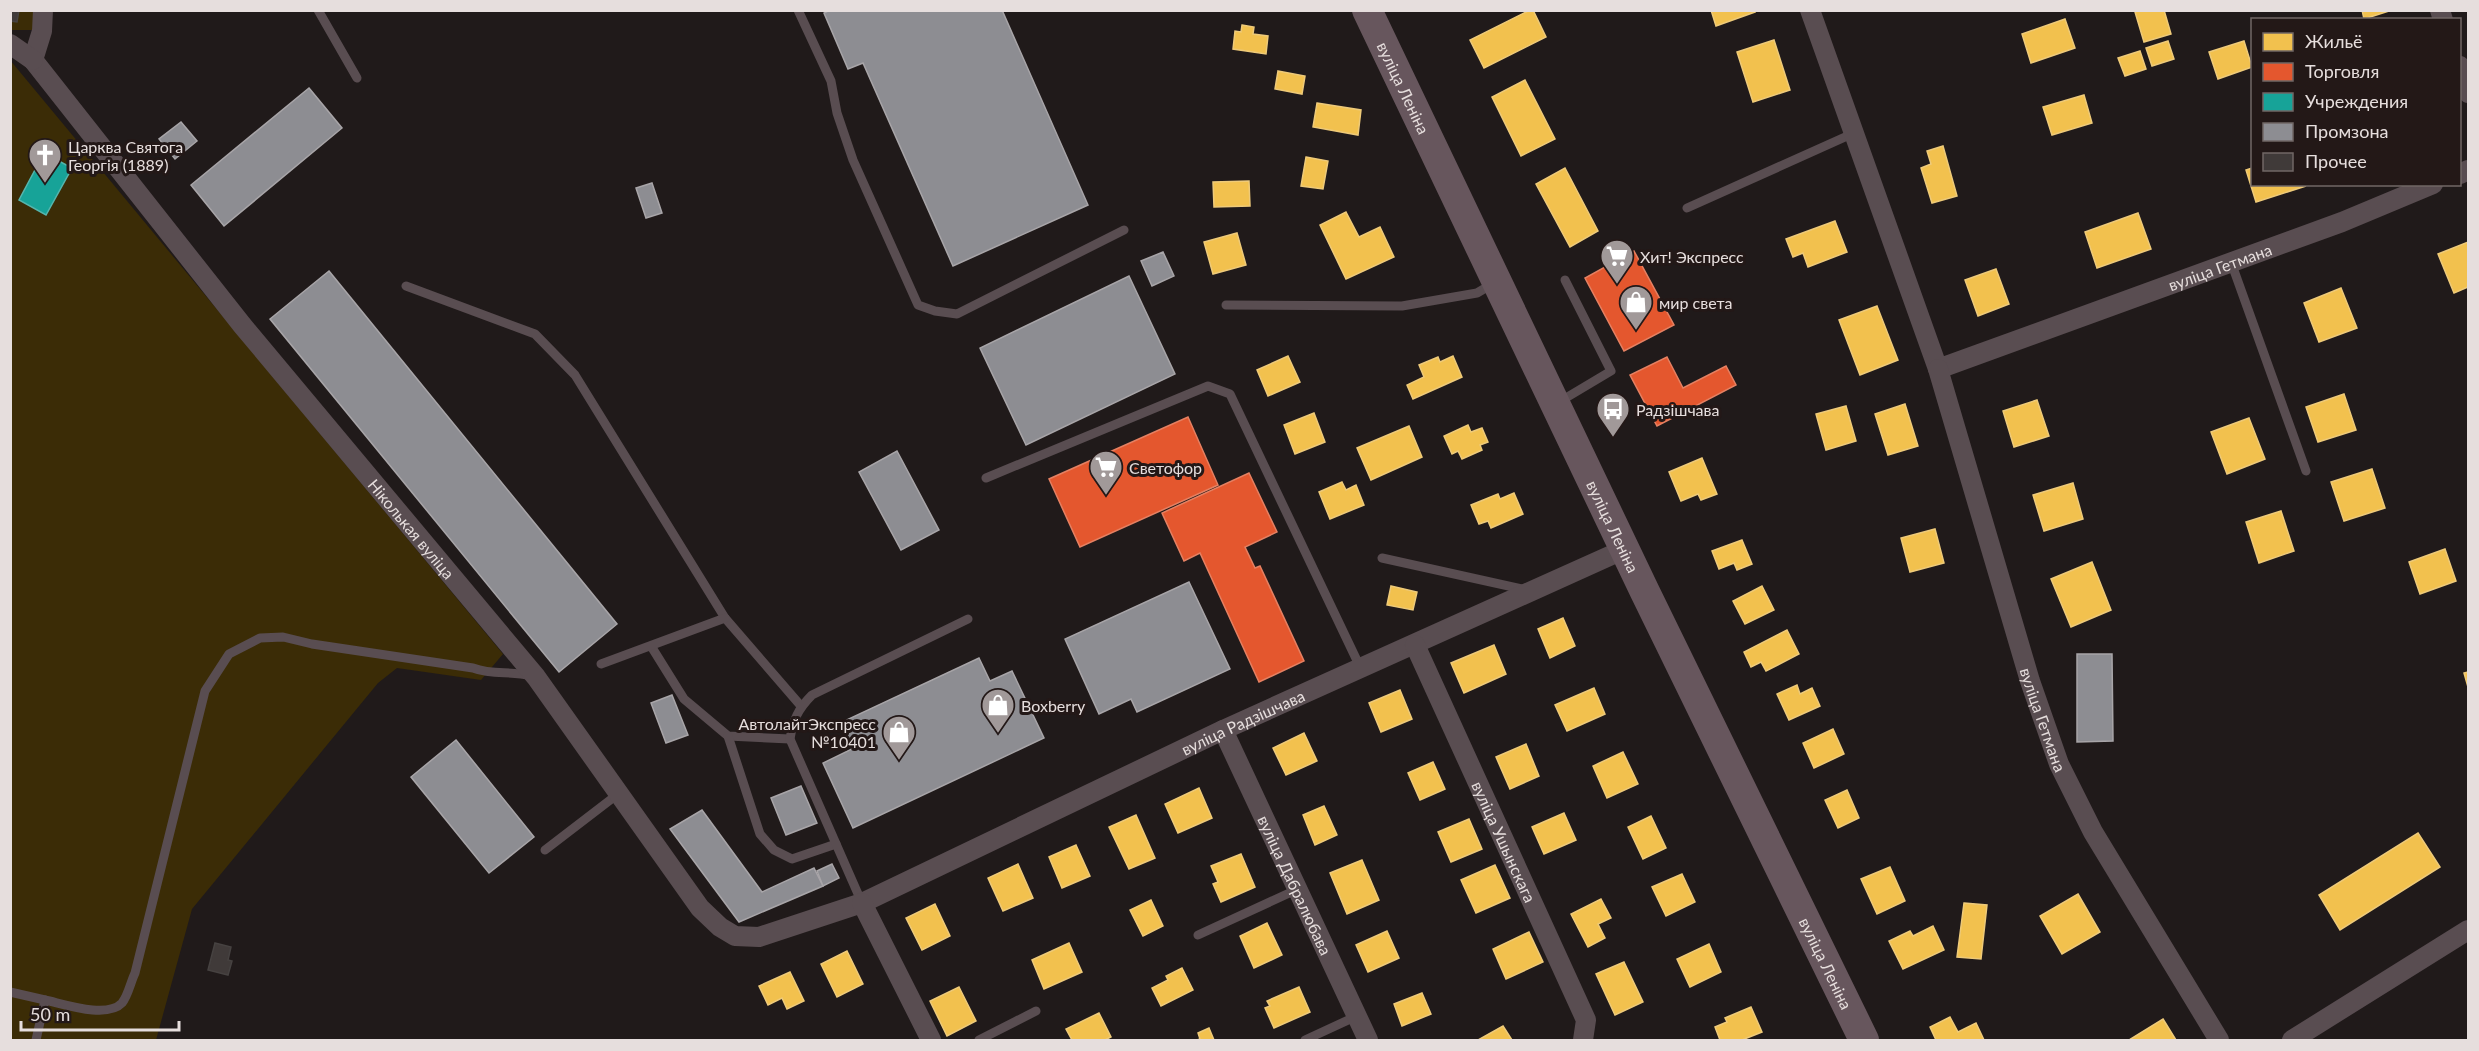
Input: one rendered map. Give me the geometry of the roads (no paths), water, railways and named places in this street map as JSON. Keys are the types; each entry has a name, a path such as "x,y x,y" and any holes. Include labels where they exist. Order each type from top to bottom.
{"main road":[{"name":"вуліца Леніна","path":"1367,10 1554,405 1864,1041"}],"street":[{"path":"33,60 42,31 43,10"},
{"name":"вуліца Гетмана","path":"1810,10 1938,369 2030,681 2059,764 2093,832 2219,1041"},
{"name":"Ніколькая вуліца","path":"10,44 33,60 242,326 536,677 700,909 720,927 735,936 759,937 862,903"},
{"path":"2461,69 2469,93"},
{"name":"вуліца Гетмана","path":"1938,369 2342,222 2428,186"},
{"name":"вуліца Радзішчава","path":"862,903 1223,730 1625,549"},
{"name":"вуліца Ушынскага","path":"1415,645 1586,1020 1583,1041"},
{"name":"вуліца Дабралюбава","path":"1223,730 1368,1041"},
{"path":"862,903 931,1041"},
{"path":"2292,1041 2469,930"}],"lane":[{"path":"318,10 357,78"},
{"path":"798,10 831,81 837,113 853,160 918,305 935,311 957,314 1124,230"},
{"path":"1687,208 1854,133"},
{"path":"2231,262 2306,471"},
{"path":"1554,405 1611,371 1565,280"},
{"path":"1226,305 1402,306 1477,293 1496,282"},
{"path":"406,286 535,334 575,375 725,618 801,706"},
{"path":"986,478 1208,386 1230,394 1361,669"},
{"path":"1382,558 1533,591"},
{"path":"601,664 725,618"},
{"path":"862,903 790,739 793,722 801,706 812,695 968,619"},
{"path":"10,992 95,1010 109,1010 122,1003 135,973 205,691 230,654 260,638 283,637 312,644 474,668 488,673 516,672 536,677"},
{"path":"651,646 684,699 728,736 760,834 774,850 792,859 837,844"},
{"path":"728,736 790,739"},
{"path":"545,849 618,794"},
{"path":"1198,935 1298,889"},
{"path":"36,1041 45,1000"},
{"path":"979,1041 1036,1011"},
{"path":"1305,1041 1357,1016"}],"place":[{"name":"Царква Святога Георгія (1889)","path":"45,184"},
{"name":"Хит! Экспресс","path":"1617,285"},
{"name":"мир света","path":"1636,331"},
{"name":"Радзішчава","path":"1613,438"},
{"name":"Светофор","path":"1106,496"},
{"name":"Boxberry","path":"998,734"},
{"name":"АвтолайтЭкспресс №10401","path":"899,761"}]}
